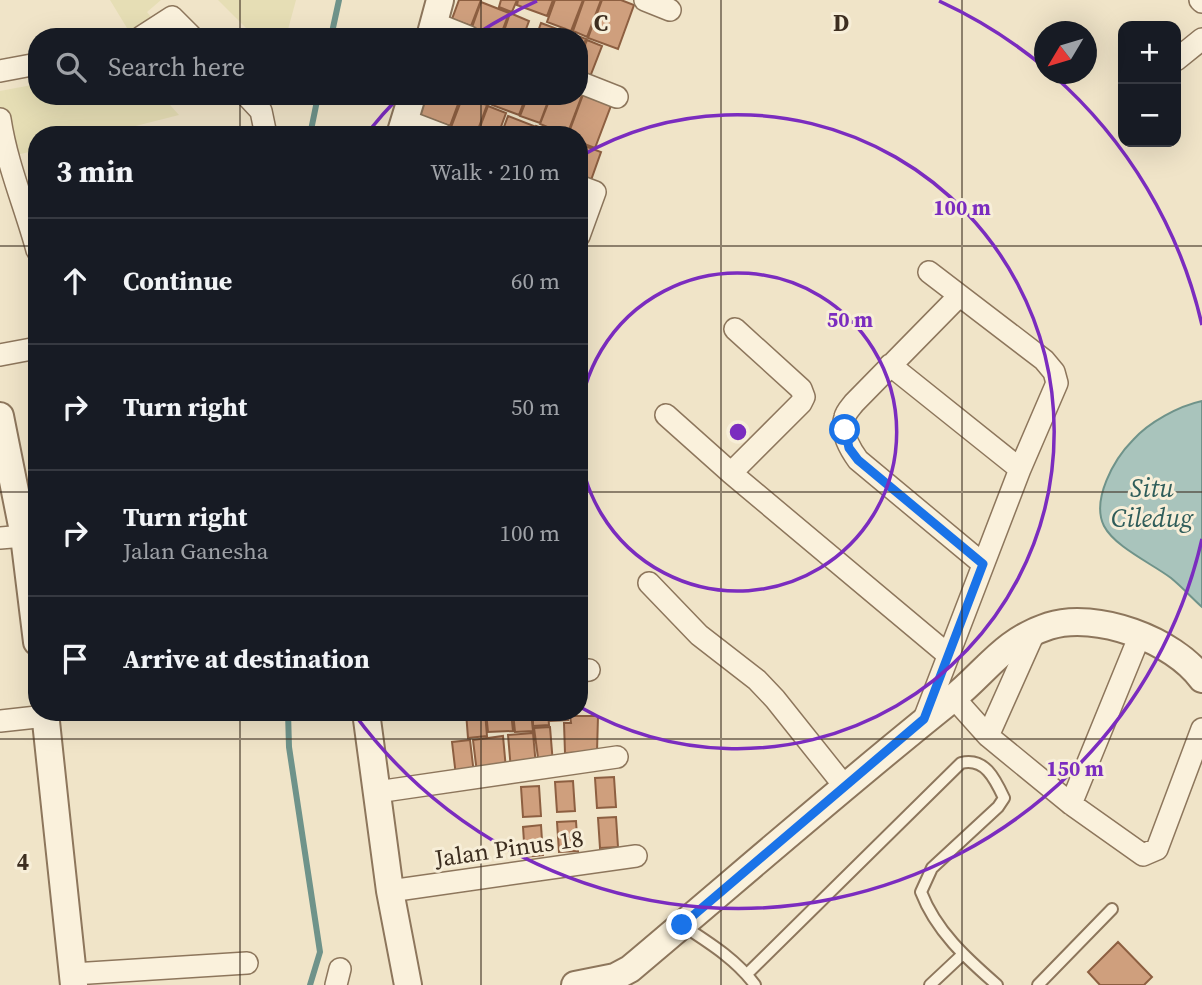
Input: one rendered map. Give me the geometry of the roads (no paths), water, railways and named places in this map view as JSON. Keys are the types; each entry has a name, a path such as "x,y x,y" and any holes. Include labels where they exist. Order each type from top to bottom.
{"street":[{"path":"645,0 670,9"},
{"path":"155,28 172,17 183,28"},
{"path":"435,20 451,28"},
{"path":"1181,56 1202,38"},
{"path":"0,71 28,66"},
{"path":"588,86 617,97"},
{"path":"255,105 261,111 264,126"},
{"path":"405,117 424,126"},
{"path":"0,119 5,153 28,202"},
{"path":"924,719 947,653 1057,383 1054,372 1044,360 929,272"},
{"path":"959,296 854,402 844,417 849,448 858,460 983,564"},
{"path":"731,473 804,397 802,389 734,329"},
{"path":"0,355 28,350"},
{"path":"890,365 1020,469"},
{"path":"666,415 731,473 947,653"},
{"path":"0,416 12,537 28,604"},
{"path":"649,583 699,635 766,690 789,714 846,788"},
{"path":"575,985 615,977 622,973 846,788 924,719 954,698 1007,646 1050,626 1079,622 1100,624 1140,635 1183,660 1195,669 1202,679"},
{"path":"988,736 1034,633"},
{"path":"1071,804 1140,635"},
{"path":"954,698 988,736 1071,804 1143,855 1157,849 1202,729"},
{"path":"0,722 28,717"},
{"path":"46,721 73,979 247,963"},
{"path":"367,721 390,891 408,985"},
{"path":"377,792 617,757"},
{"name":"Jalan Pinus 18","path":"390,891 636,856"}],"lane":[{"path":"747,974 961,763 971,761 984,766 995,779 1004,798 998,807 932,868 920,892 932,916 962,955 997,985"},
{"path":"1038,985 1112,909"},
{"path":"682,925 715,947 747,974 755,985"},
{"path":"930,985 962,955"}],"water":[{"name":"Situ Ciledug","path":"1202,401 1202,607 1171,578 1109,534 1101,516 1100,504 1106,480 1133,440 1165,416"}],"waterway":[{"path":"333,28 339,0"},
{"path":"312,126 316,105"},
{"path":"288,721 289,747 320,952 310,985"}]}
